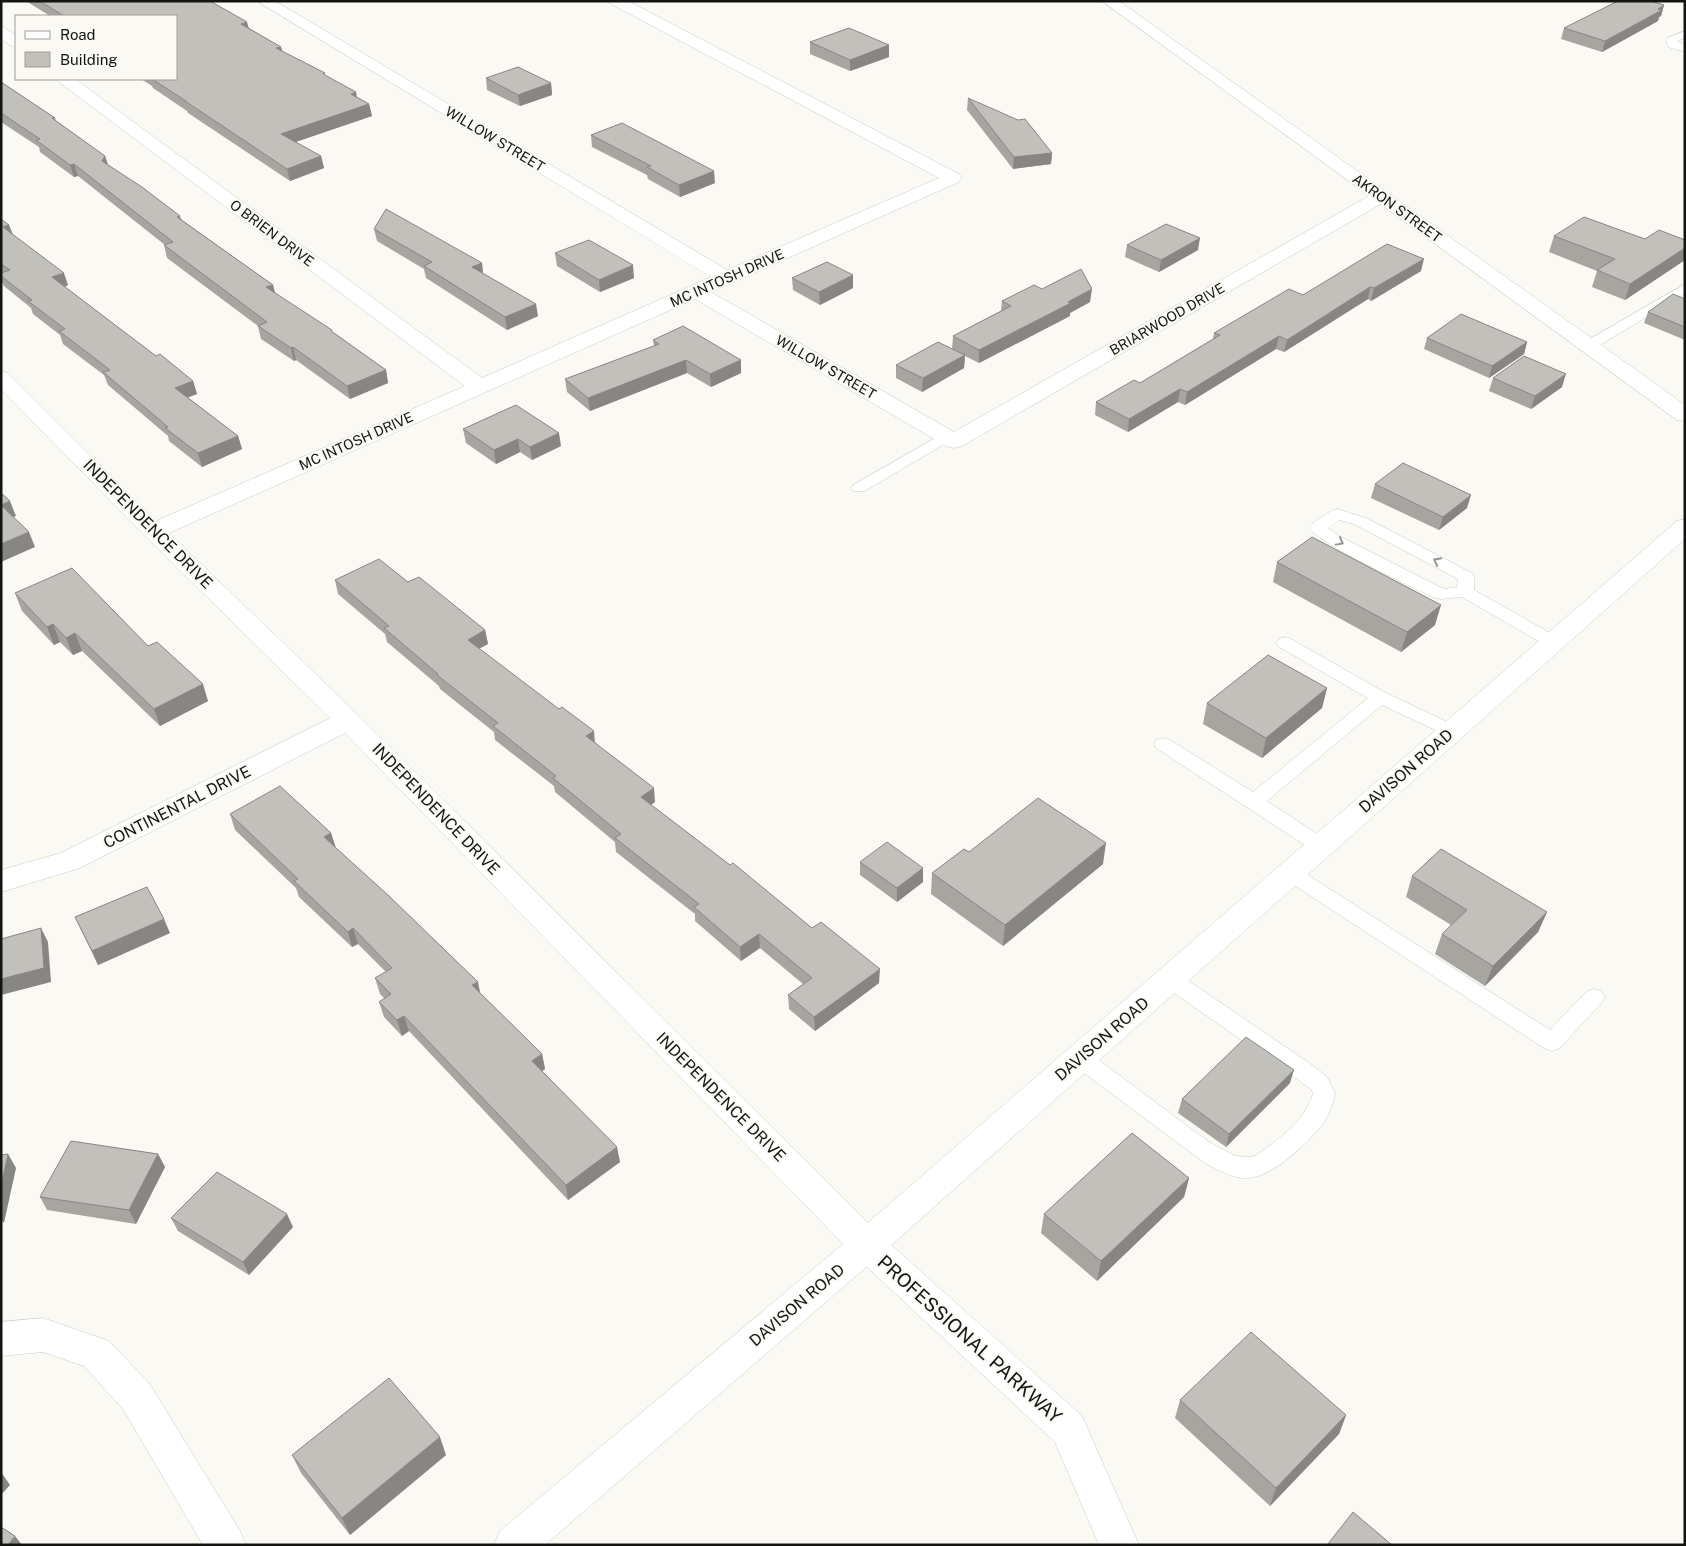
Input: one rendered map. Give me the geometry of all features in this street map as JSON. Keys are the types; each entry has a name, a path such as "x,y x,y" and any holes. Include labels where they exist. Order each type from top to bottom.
{"street":[{"name":"WILLOW STREET","path":"264,1 726,278"},
{"name":"MC INTOSH DRIVE","path":"154,531 952,178 616,1"},
{"name":"AKRON STREET","path":"1109,1 1685,415"},
{"path":"1,31 15,41"},
{"name":"O BRIEN DRIVE","path":"66,80 479,386"},
{"name":"BRIARWOOD DRIVE","path":"950,439 1380,197"},
{"name":"WILLOW STREET","path":"697,292 950,439"},
{"name":"INDEPENDENCE DRIVE","path":"1,377 154,531 348,720 868,1245"},
{"name":"DAVISON ROAD","path":"514,1545 868,1245 1685,526"},
{"name":"CONTINENTAL DRIVE","path":"1,881 70,861 348,720"},
{"name":"PROFESSIONAL PARKWAY","path":"868,1245 1069,1429 1119,1545"},
{"path":"1,1339 44,1335 96,1353 136,1396 226,1545"}],"lane":[{"path":"1685,34 1671,40 1672,45 1685,49"},
{"path":"1588,346 1685,288"},
{"path":"859,488 950,439"},
{"path":"1465,592 1466,577 1360,522 1337,514 1317,528 1335,540 1441,594 1465,592 1553,642"},
{"path":"1285,643 1380,696 1452,731"},
{"path":"1254,802 1380,696"},
{"path":"1163,744 1321,846"},
{"path":"1290,873 1552,1042 1594,997"},
{"path":"1080,1058 1201,1149 1220,1161 1239,1167 1255,1167 1268,1159 1294,1137 1314,1117 1322,1104 1324,1093 1319,1083 1170,979"}],"building":[{"path":"40,1 210,1 247,22 241,24 281,47 276,48 325,73 323,74 356,92 351,94 369,104 281,134 321,156 287,169 154,80 178,80 178,15 62,15"},
{"path":"1618,1 1651,1 1664,5 1658,9 1662,10 1605,41 1564,28"},
{"path":"849,28 889,45 850,60 810,42"},
{"path":"518,67 551,83 518,95 486,78"},
{"path":"1,82 55,118 52,118 105,156 102,161 142,187 180,216 177,217 273,285 266,287 332,330 386,370 347,386 293,347 291,348 258,326 267,322 164,245 173,242 74,164 70,165 36,140 40,139 1,113"},
{"path":"968,98 1018,120 1025,119 1052,153 1014,157"},
{"path":"622,123 714,171 679,185 647,167 651,166 591,135"},
{"path":"386,209 482,263 472,267 536,304 505,317 424,266 432,262 374,229"},
{"path":"1584,217 1645,239 1659,230 1685,240 1685,248 1630,284 1597,270 1615,259 1554,236"},
{"path":"1,219 9,225 3,227 64,273 52,277 156,356 160,354 193,381 175,388 238,436 198,453 165,428 168,427 103,372 110,370 59,331 65,329 28,301 32,300 1,276 1,273 10,270 1,264"},
{"path":"1166,224 1200,238 1161,260 1127,245"},
{"path":"589,240 633,265 599,280 555,253"},
{"path":"1387,244 1424,259 1374,288 1370,287 1287,340 1279,336 1187,392 1180,389 1129,419 1096,402 1134,380 1140,383 1220,335 1214,333 1289,289 1303,295"},
{"path":"827,262 853,275 819,292 792,278"},
{"path":"1081,269 1092,289 1068,302 1071,303 979,350 953,336 1011,306 1002,301 1034,285 1042,289"},
{"path":"1673,294 1685,299 1685,327 1648,312"},
{"path":"1461,314 1527,342 1492,366 1427,338"},
{"path":"683,326 741,360 710,374 686,360 588,398 565,379 659,344 653,340"},
{"path":"938,342 965,355 923,378 896,365"},
{"path":"1524,356 1566,374 1535,396 1493,378"},
{"path":"516,405 559,433 530,447 518,439 494,450 463,429"},
{"path":"1403,463 1471,495 1443,517 1375,484"},
{"path":"1,493 10,501 1,505"},
{"path":"1,505 29,532 1,544"},
{"path":"1312,537 1441,605 1407,632 1277,562"},
{"path":"379,559 408,582 419,577 485,630 468,640 559,709 562,707 594,731 586,736 654,788 641,797 730,865 733,863 812,928 821,922 880,969 814,1017 788,995 812,978 759,934 740,947 694,907 699,904 615,838 621,834 553,778 556,776 493,726 498,723 437,675 384,628 389,626 335,580"},
{"path":"72,568 148,646 157,642 203,684 154,709 75,633 66,638 53,624 47,627 15,593"},
{"path":"1268,655 1327,688 1266,738 1207,703"},
{"path":"280,786 331,833 324,837 389,896 478,982 472,985 542,1054 532,1061 617,1147 566,1185 404,1016 397,1020 379,1002 391,994 375,978 392,968 353,928 348,932 294,881 298,879 230,814"},
{"path":"1038,798 1106,843 1005,925 932,873 964,849 969,852"},
{"path":"887,842 923,868 897,888 860,862"},
{"path":"1441,849 1547,912 1493,966 1442,934 1467,910 1412,876"},
{"path":"147,887 164,919 92,951 75,917"},
{"path":"41,928 44,968 1,979 1,939"},
{"path":"1246,1037 1294,1070 1229,1134 1182,1099"},
{"path":"1132,1133 1189,1178 1101,1261 1044,1214"},
{"path":"71,1141 158,1154 129,1210 40,1197"},
{"path":"8,1154 1,1186 1,1155"},
{"path":"217,1172 287,1214 243,1262 171,1218"},
{"path":"1251,1332 1346,1415 1276,1488 1180,1400"},
{"path":"389,1378 440,1437 342,1518 292,1455"},
{"path":"1353,1512 1392,1545 1327,1545"},
{"path":"1,1527 15,1536 8,1545 1,1545"}]}
